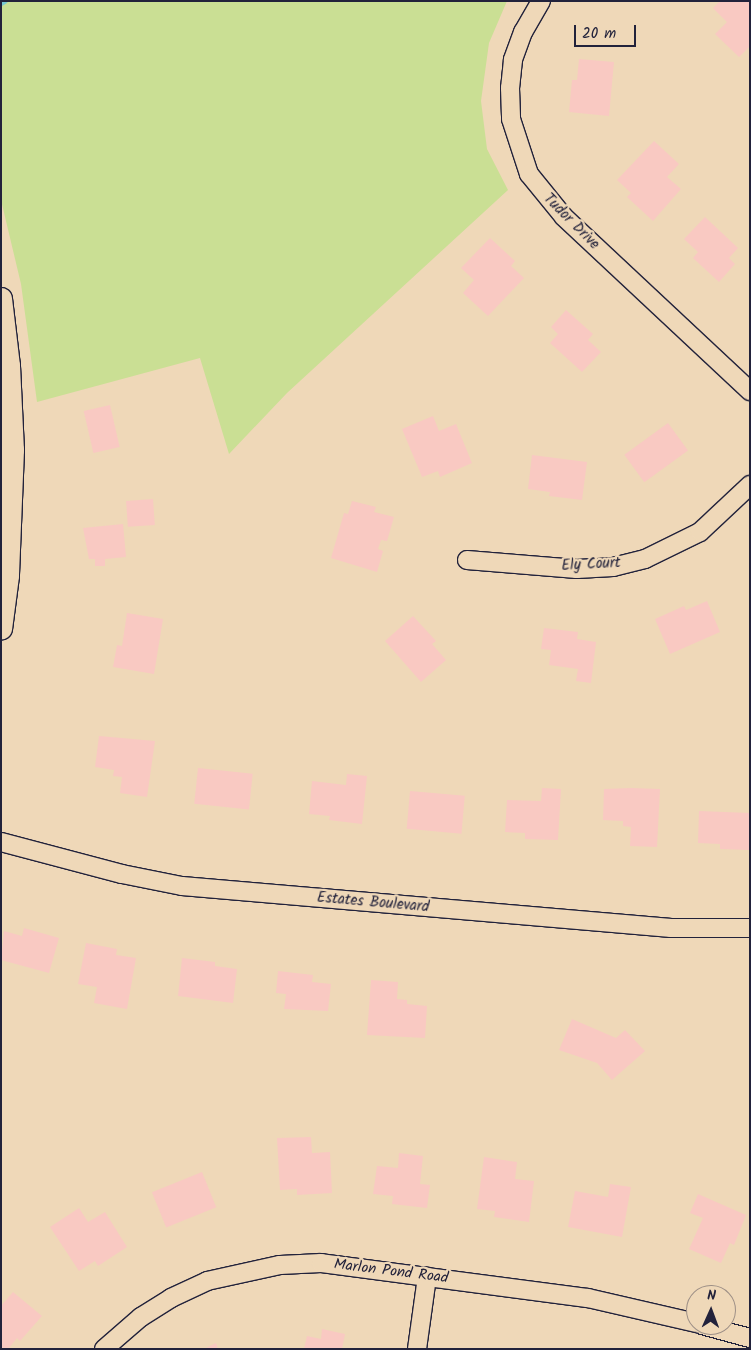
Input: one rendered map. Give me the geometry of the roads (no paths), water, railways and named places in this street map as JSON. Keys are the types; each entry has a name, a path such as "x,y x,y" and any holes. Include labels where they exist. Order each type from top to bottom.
{"street":[{"name":"Tudor Drive","path":"541,1 523,32 513,60 510,88 511,119 529,174 564,217 750,391"},
{"path":"1,299 9,366 13,450 9,567 1,629"},
{"name":"Ely Court","path":"467,560 577,569 613,567 645,559 700,532 750,485"},
{"name":"Estates Boulevard","path":"1,842 122,874 182,886 671,928 750,928"},
{"name":"Marlon Pond Road","path":"104,1349 141,1317 171,1298 207,1281 246,1270 320,1263 588,1298 686,1321"},
{"path":"417,1349 428,1277"},
{"path":"736,1334 750,1338"}],"waterway":[{"path":"1,3 5,1"}]}
